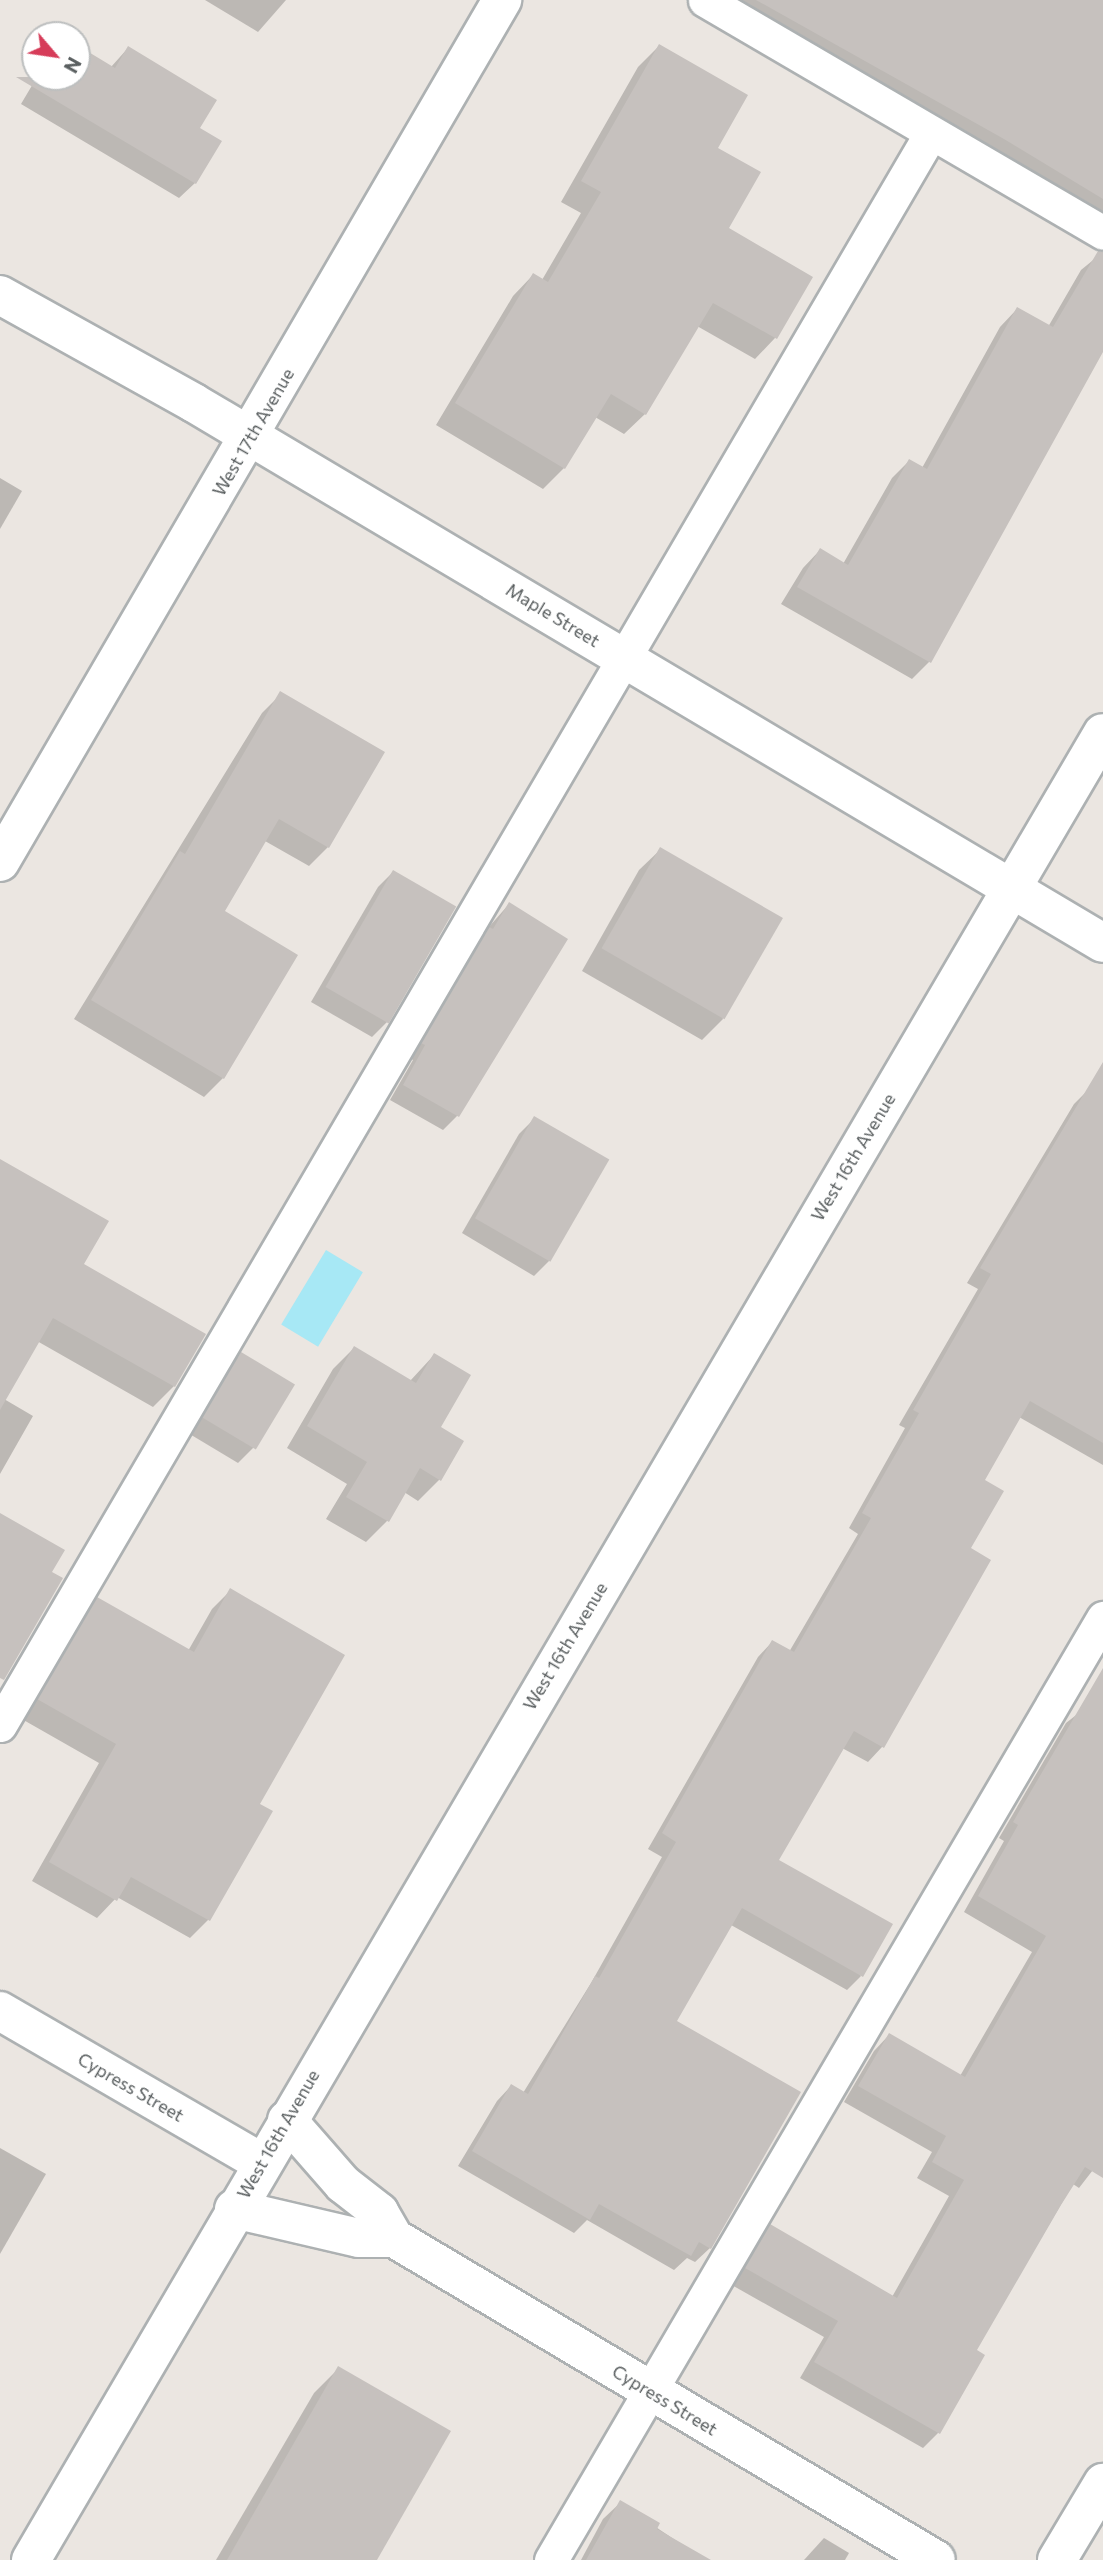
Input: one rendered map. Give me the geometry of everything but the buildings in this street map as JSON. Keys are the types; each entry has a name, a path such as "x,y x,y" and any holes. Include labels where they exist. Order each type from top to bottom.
{"street":[{"name":"West 17th Avenue","path":"0,862 502,0"},
{"name":"Maple Street","path":"0,295 250,436 1103,943"},
{"name":"West 16th Avenue","path":"31,2560 261,2162 1103,733"},
{"name":"Cypress Street","path":"0,2011 261,2162"},
{"name":"Cypress Street","path":"287,2120 343,2184 379,2212 394,2238 936,2560"},
{"path":"234,2209 359,2238 394,2238"},
{"path":"1057,2560 1103,2483"}],"lane":[{"path":"705,0 1103,233"},
{"path":"0,1725 931,133"},
{"path":"551,2560 1103,1618"}],"water":[{"path":"326,1250 363,1272 318,1347 281,1325"}]}
